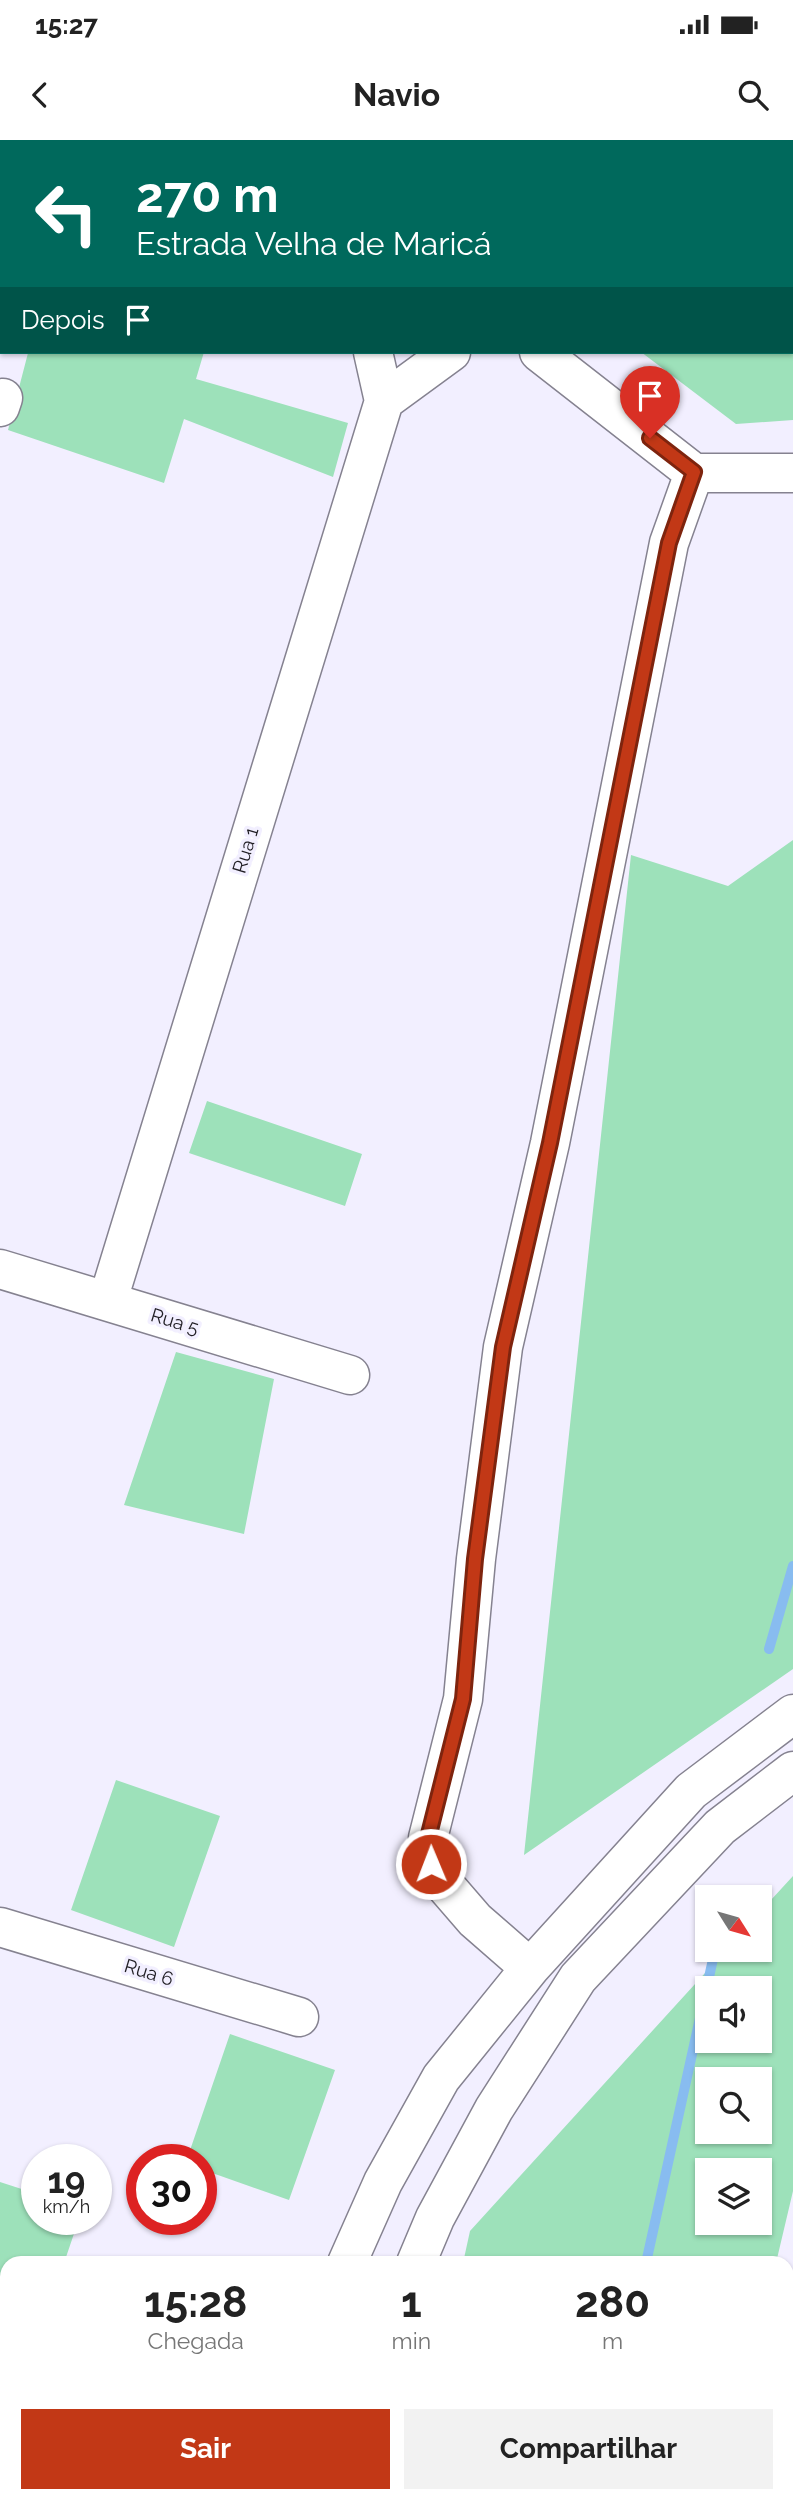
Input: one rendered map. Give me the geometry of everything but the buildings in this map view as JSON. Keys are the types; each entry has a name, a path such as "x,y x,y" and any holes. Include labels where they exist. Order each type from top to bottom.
{"street":[{"name":"Rua 1","path":"108,1300 384,401 373,354"},
{"path":"384,401 448,354"},
{"path":"543,354 694,472 793,473"},
{"path":"530,1968 475,1920 443,1883 431,1864 428,1838 463,1699 475,1559 503,1347 550,1143 669,543 694,472"},
{"name":"Rua 5","path":"0,1269 350,1375"},
{"path":"350,2256 383,2182 441,2078 530,1968 691,1791 793,1714"},
{"path":"419,2256 435,2218 494,2109 578,1978 720,1827 793,1771"},
{"path":"691,1791 720,1827"},
{"name":"Rua 6","path":"0,1927 299,2017"}],"green space":[{"path":"28,354 203,354 196,379 348,423 333,477 184,419 164,483 8,430"},
{"path":"644,354 793,354 793,420 736,424"},
{"path":"793,840 793,1669 524,1855 631,855 728,886"},
{"path":"207,1101 362,1154 345,1206 189,1153"},
{"path":"176,1352 274,1379 244,1534 124,1505"},
{"path":"116,1780 220,1816 174,1947 71,1910"},
{"path":"793,1876 793,2191 778,2256 465,2256 470,2231 695,1984 695,2053 772,2053 772,1976 702,1976 715,1962 772,1962 772,1899"},
{"path":"230,2034 335,2070 289,2200 217,2175 217,2144 192,2144"},
{"path":"0,2182 21,2189 21,2235 74,2235 66,2256 0,2256"}],"waterway":[{"path":"769,1649 793,1566"},
{"path":"648,2256 712,1962"}],"route":[{"path":"431,1864 428,1838 463,1699 475,1559 503,1347 550,1143 669,543 694,472 650,438"}]}
